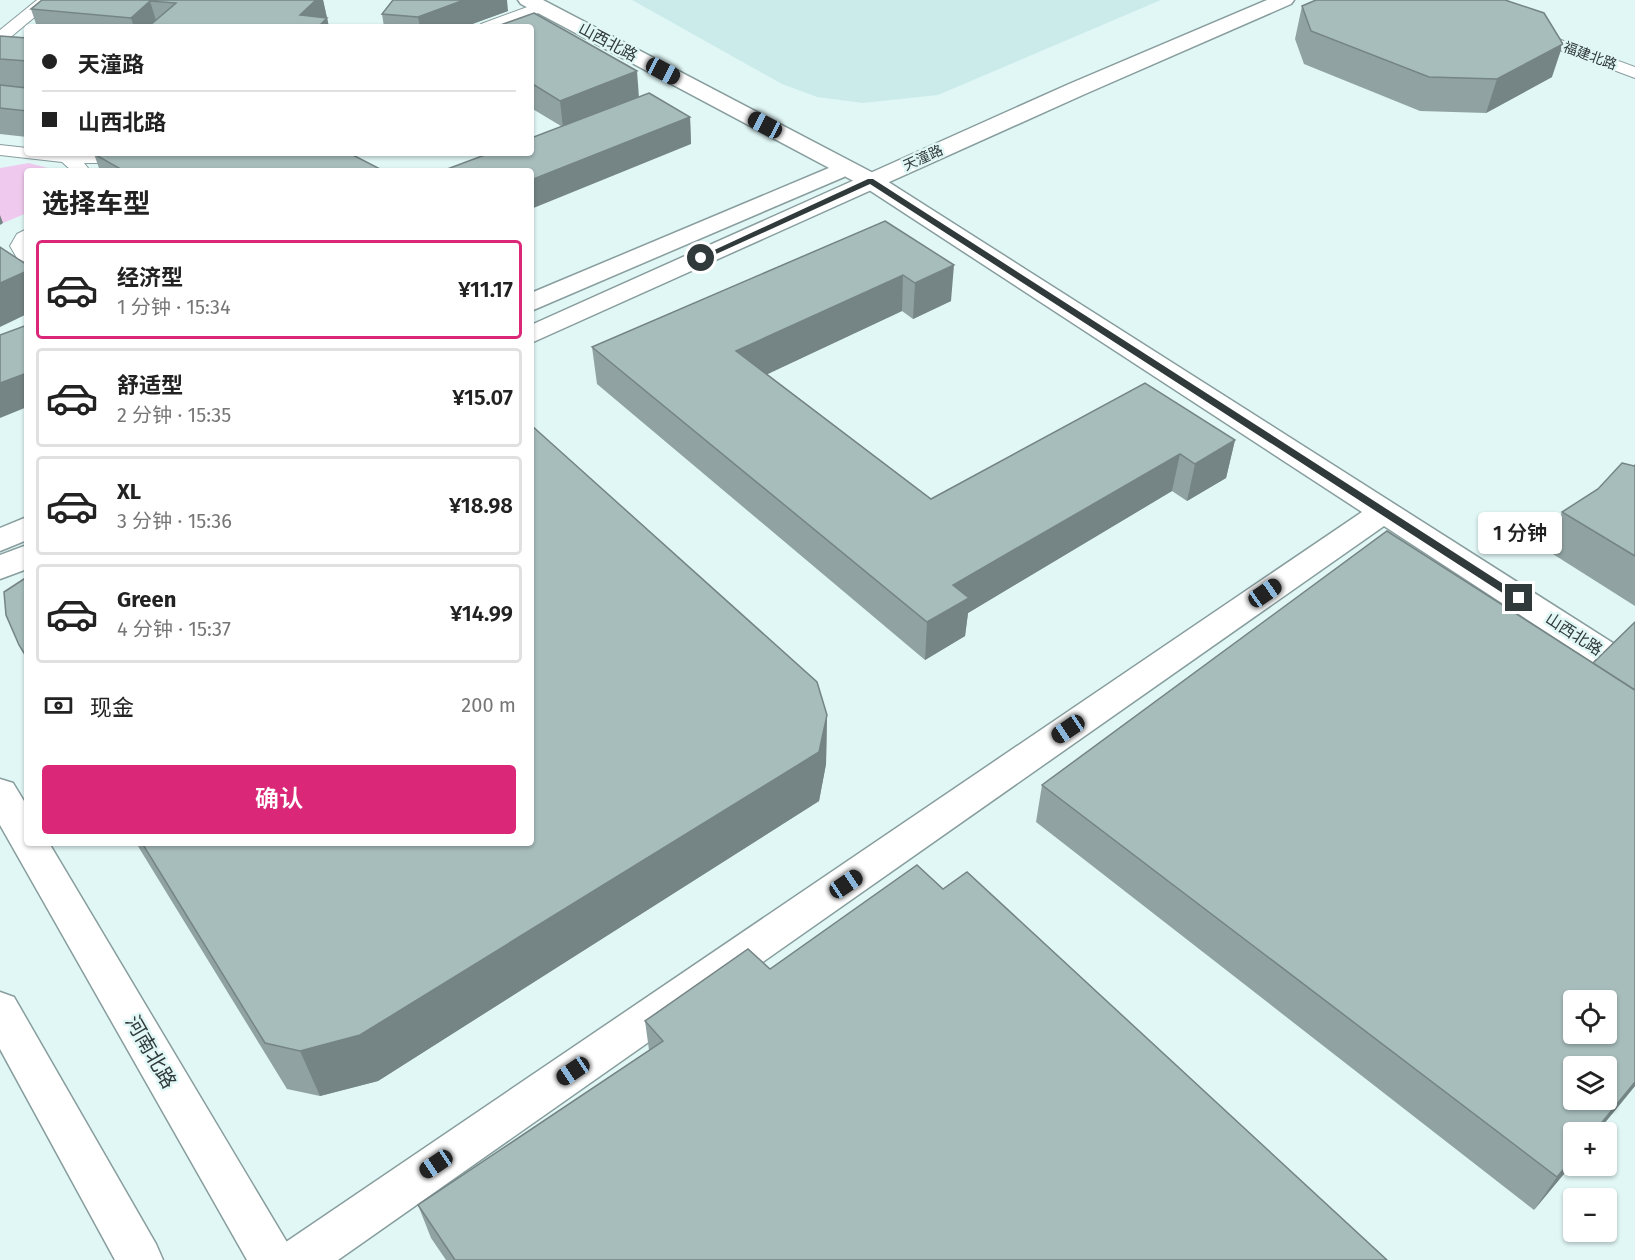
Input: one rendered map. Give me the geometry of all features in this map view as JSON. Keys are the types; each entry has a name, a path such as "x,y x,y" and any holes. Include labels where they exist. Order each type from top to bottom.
{"main road":[{"path":"959,120 1237,0"},
{"name":"天潼路","path":"534,302 1284,0"},
{"name":"山西北路","path":"535,3 861,169 1383,512 1635,673"},
{"name":"天潼路","path":"534,333 861,169"},
{"path":"299,1260 1383,512"},
{"path":"0,542 24,529"},
{"path":"0,568 24,557"},
{"name":"河南北路","path":"0,793 24,834"},
{"name":"河南北路","path":"31,846 272,1260"},
{"path":"0,1010 140,1260"}],"lane":[{"path":"0,38 47,0"},
{"path":"493,24 535,3"},
{"name":"福建北路","path":"1516,29 1635,73"},
{"path":"0,150 24,153"},
{"path":"40,156 73,164 127,156"},
{"path":"106,168 136,156"},
{"path":"24,238 19,247 24,255"}],"shaded area":[{"path":"632,0 1161,0 938,95 863,103 817,97 782,84"},
{"path":"29,163 48,168 24,168 24,214 3,223 0,221 0,168"}],"building":[{"path":"42,0 316,0 300,15 327,18 321,24 152,24 176,3 150,1 131,18 31,9"},
{"path":"393,0 464,0 418,17 382,14"},
{"path":"1316,0 1505,0 1544,13 1563,44 1497,79 1429,77 1311,31 1302,6"},
{"path":"534,13 637,71 560,101 534,85 534,24 503,24"},
{"path":"0,36 24,38 24,61 0,59"},
{"path":"0,85 24,88 24,111 0,108"},
{"path":"649,93 690,117 534,179 534,168 450,168 482,156 534,156 534,137"},
{"path":"98,156 355,156 378,168 119,168"},
{"path":"885,221 954,265 915,283 903,275 736,351 931,499 1145,383 1235,440 1195,464 1180,454 953,585 969,598 927,622 592,347"},
{"path":"0,247 24,263 24,272 0,283"},
{"path":"24,326 24,374 0,383 0,335"},
{"path":"534,428 817,682 827,715 819,752 360,1035 300,1051 265,1043 144,846 534,846"},
{"path":"1622,463 1635,465 1635,556 1562,512 1598,489"},
{"path":"1387,531 1635,690 1635,1082 1617,1104 1617,1056 1563,1056 1563,1110 1612,1110 1602,1122 1563,1122 1563,1170 1557,1177 1042,785"},
{"path":"24,579 24,653 6,615 4,592"},
{"path":"1635,622 1635,690 1593,663"},
{"path":"917,865 943,889 967,872 1387,1260 455,1260 418,1205 663,1041 645,1021 748,949 770,969"}],"route":[{"path":"701,258 871,181 1519,598"}]}
